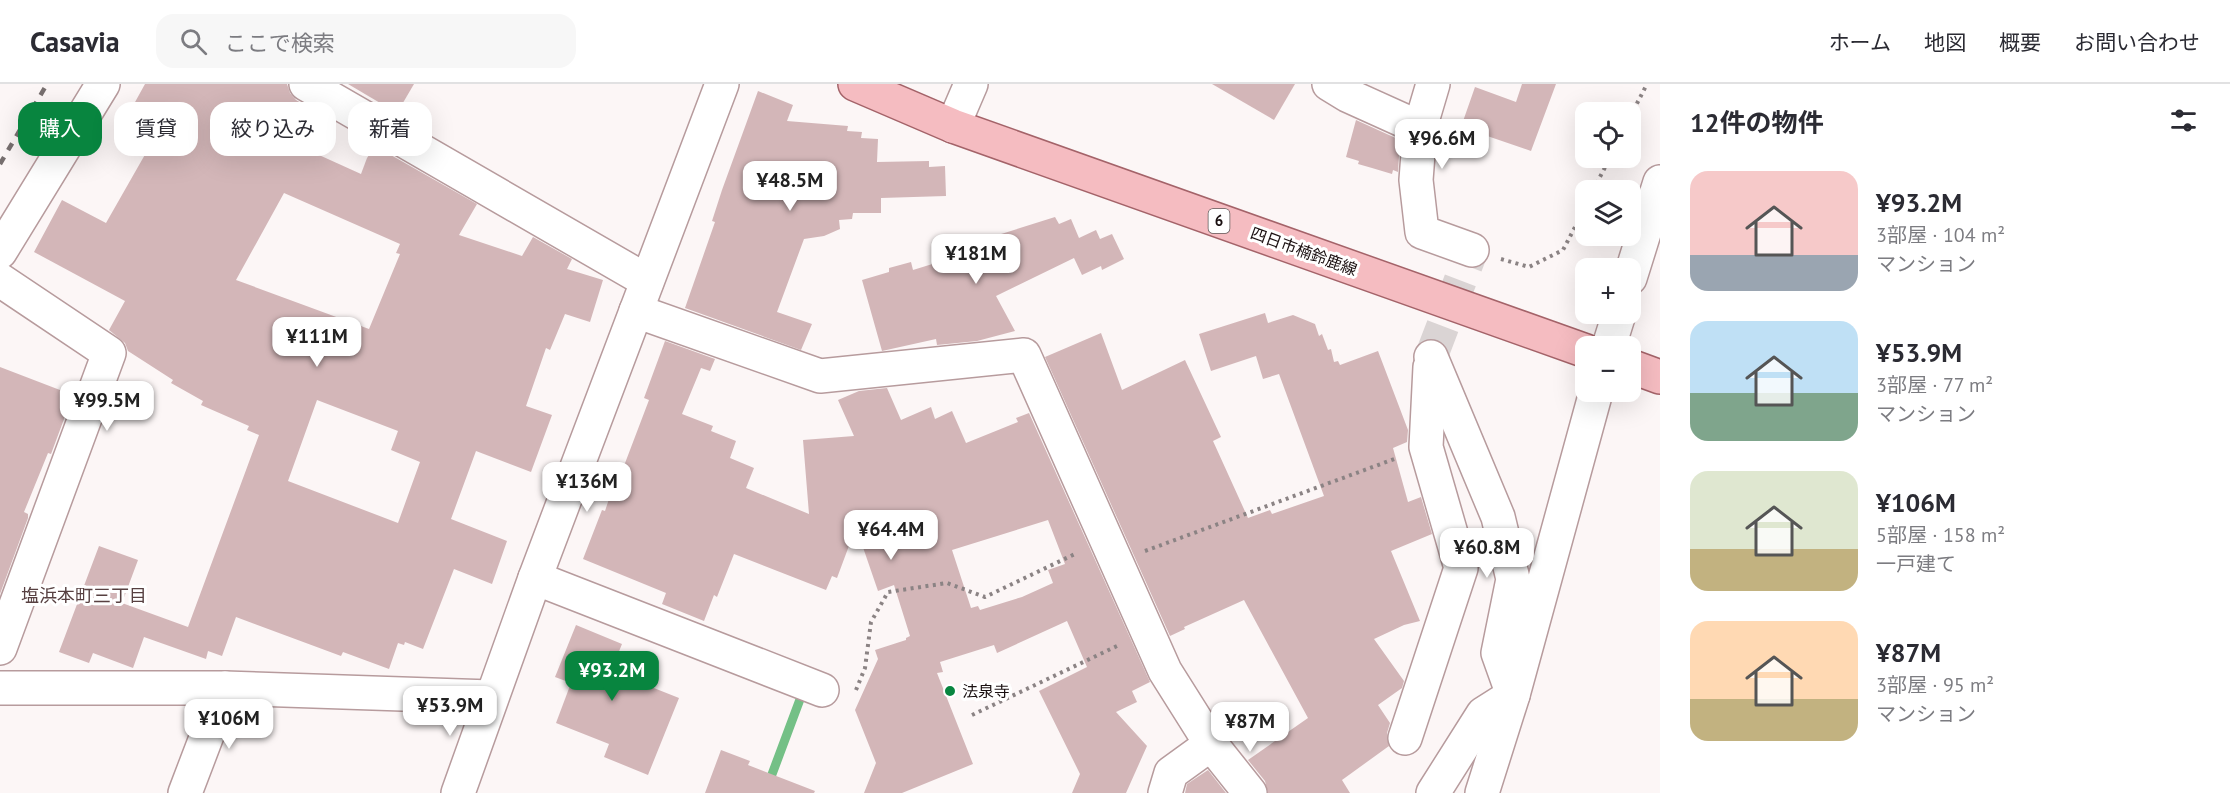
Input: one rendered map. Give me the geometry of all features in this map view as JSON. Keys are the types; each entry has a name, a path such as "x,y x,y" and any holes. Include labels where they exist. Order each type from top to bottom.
{"main road":[{"name":"四日市楠鈴鹿線","path":"855,84 953,126 1575,347"},
{"path":"1641,370 1660,376"}],"street":[{"path":"0,252 103,84"},
{"path":"306,84 642,296 820,376 1024,355 1165,671 1211,744 1250,793"},
{"path":"458,793 535,578 722,84"},
{"path":"953,126 971,84"},
{"path":"1329,84 1347,95 1419,128"},
{"path":"1433,84 1419,128 1416,180 1422,232 1472,250"},
{"path":"1636,258 1660,182"},
{"path":"0,280 109,353 0,648"},
{"path":"1405,738 1461,568 1426,447 1431,357 1501,528 1513,579 1498,653 1513,695"},
{"path":"1482,793 1513,695 1593,402"},
{"path":"535,578 822,690"},
{"path":"0,688 225,688 491,697"},
{"path":"185,793 225,688"},
{"path":"1433,793 1483,714 1513,695"},
{"path":"1164,793 1172,773 1211,744"}],"path":[{"path":"1638,102 1647,84"},
{"path":"1472,250 1530,267 1563,250 1575,227"},
{"path":"822,690 852,698 865,668 871,622 888,592 947,583 985,597 1112,550 1426,447"},
{"path":"972,715 1148,632"}],"building":[{"path":"145,84 287,84 290,93 299,102 210,102 210,156 321,156 361,174 368,156 393,156 477,204 459,235 522,256 533,237 572,259 567,269 603,280 590,322 565,314 550,350 546,348 526,406 552,415 531,472 476,451 451,519 507,541 492,584 454,569 423,649 405,642 404,645 398,643 389,669 343,652 341,656 236,617 222,656 208,651 206,659 144,637 133,668 93,653 89,663 59,652 99,546 138,560 122,603 188,627 259,435 247,430 249,426 201,405 203,401 171,383 173,380 128,351 125,343 109,330 125,301 34,252 62,200 106,223 144,156 198,156 198,102 135,102","holes":["284,193 400,244 396,253 400,254 369,329 236,280","317,400 398,431 391,450 420,462 398,523 288,481"]},
{"path":"348,84 414,84 403,102 378,102"},
{"path":"1212,84 1295,84 1274,120"},
{"path":"1522,84 1556,84 1531,151 1461,127 1475,87 1516,102"},
{"path":"758,91 793,105 787,121 848,126 847,131 862,132 861,138 878,139 877,162 929,161 929,167 945,166 946,196 881,198 881,213 853,213 852,219 839,220 840,229 824,236 804,239 777,312 812,324 801,350 685,308 715,222 712,221 722,190"},
{"path":"1356,120 1400,140 1398,172 1393,170 1392,174 1358,164 1359,161 1346,157"},
{"path":"1055,217 1059,224 1071,219 1079,238 1096,230 1100,239 1112,234 1124,259 1102,270 1101,266 1082,275 1074,258 996,296 1015,331 977,341 937,345 936,339 882,351 862,280 889,272 889,268 911,262 913,270 984,248 982,240"},
{"path":"1265,313 1268,323 1293,315 1315,324 1319,336 1322,334 1328,350 1331,349 1334,362 1338,361 1340,365 1378,351 1408,430 1407,442 1393,448 1408,502 1421,497 1432,534 1391,551 1420,621 1404,625 1374,639 1404,681 1402,688 1378,705 1390,723 1387,733 1389,746 1342,780 1350,793 1268,793 1265,781 1248,760 1308,718 1244,600 1184,627 1185,629 1170,636 1045,357 1101,333 1122,390 1185,360 1221,437 1213,441 1248,518 1270,510 1272,514 1324,496 1279,374 1263,379 1256,356 1211,371 1199,334"},
{"path":"665,341 715,359 710,371 701,368 682,414 713,426 711,431 736,441 730,458 754,468 746,488 809,514 803,440 854,436 838,400 859,391 887,388 901,420 931,407 935,419 952,411 966,443 1018,422 1016,418 1029,413 1150,682 1132,691 1137,702 1116,712 1147,746 1126,793 1072,793 1080,774 1039,691 1087,667 1067,621 997,653 994,645 940,662 943,672 937,673 973,764 902,793 864,793 876,763 855,710 878,659 875,650 906,640 910,636 894,585 878,591 856,527 837,578 832,576 826,590 734,554 717,597 714,595 704,621 662,604 666,593 583,559 602,510 605,511 609,499 611,500 649,400 644,398","holes":["1048,520 1065,564 1048,570 1053,583 1022,597 980,610 978,606 971,608 952,550"]},
{"path":"0,367 73,395 51,454 48,453 24,512 28,514 28,518 0,594"},
{"path":"576,625 622,644 611,671 679,698 648,775 604,757 609,744 556,723 571,683 555,677"},
{"path":"721,750 750,761 748,765 815,791 814,793 705,793"},
{"path":"1208,770 1226,793 1185,793 1187,784"}],"waterway":[{"path":"768,785 802,694"}],"tunnel":[{"path":"1431,357 1472,250"}],"railway":[{"path":"0,164 47,84"}],"place":[{"name":"法泉寺","path":"950,691"}],"district":[{"name":"塩浜本町三丁目","path":"84,596"}]}
